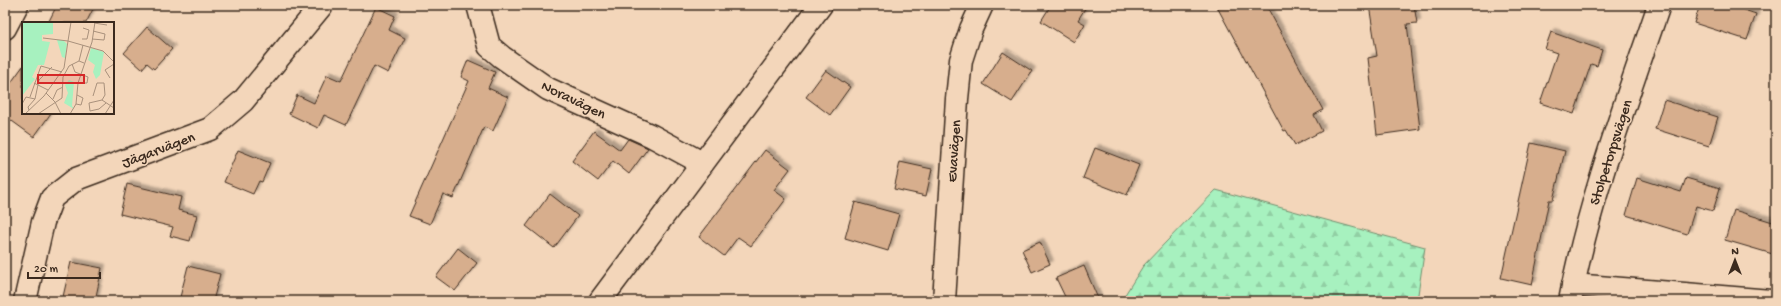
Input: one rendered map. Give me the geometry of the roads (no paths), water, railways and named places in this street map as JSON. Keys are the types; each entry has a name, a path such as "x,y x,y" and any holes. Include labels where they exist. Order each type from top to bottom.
{"street":[{"path":"5,28 17,5"},
{"name":"Jägarvägen","path":"25,301 43,222 52,198 76,179 210,129 243,102 322,5"},
{"name":"Noravägen","path":"478,5 489,46 508,61 548,89 652,136 702,163"},
{"path":"600,301 821,5"},
{"name":"Evavägen","path":"944,301 956,99 961,60 971,29 982,5"},
{"name":"Stolpetorpsvägen","path":"1572,293 1590,217 1609,153 1659,5"},
{"path":"1572,293 1771,301"}]}
